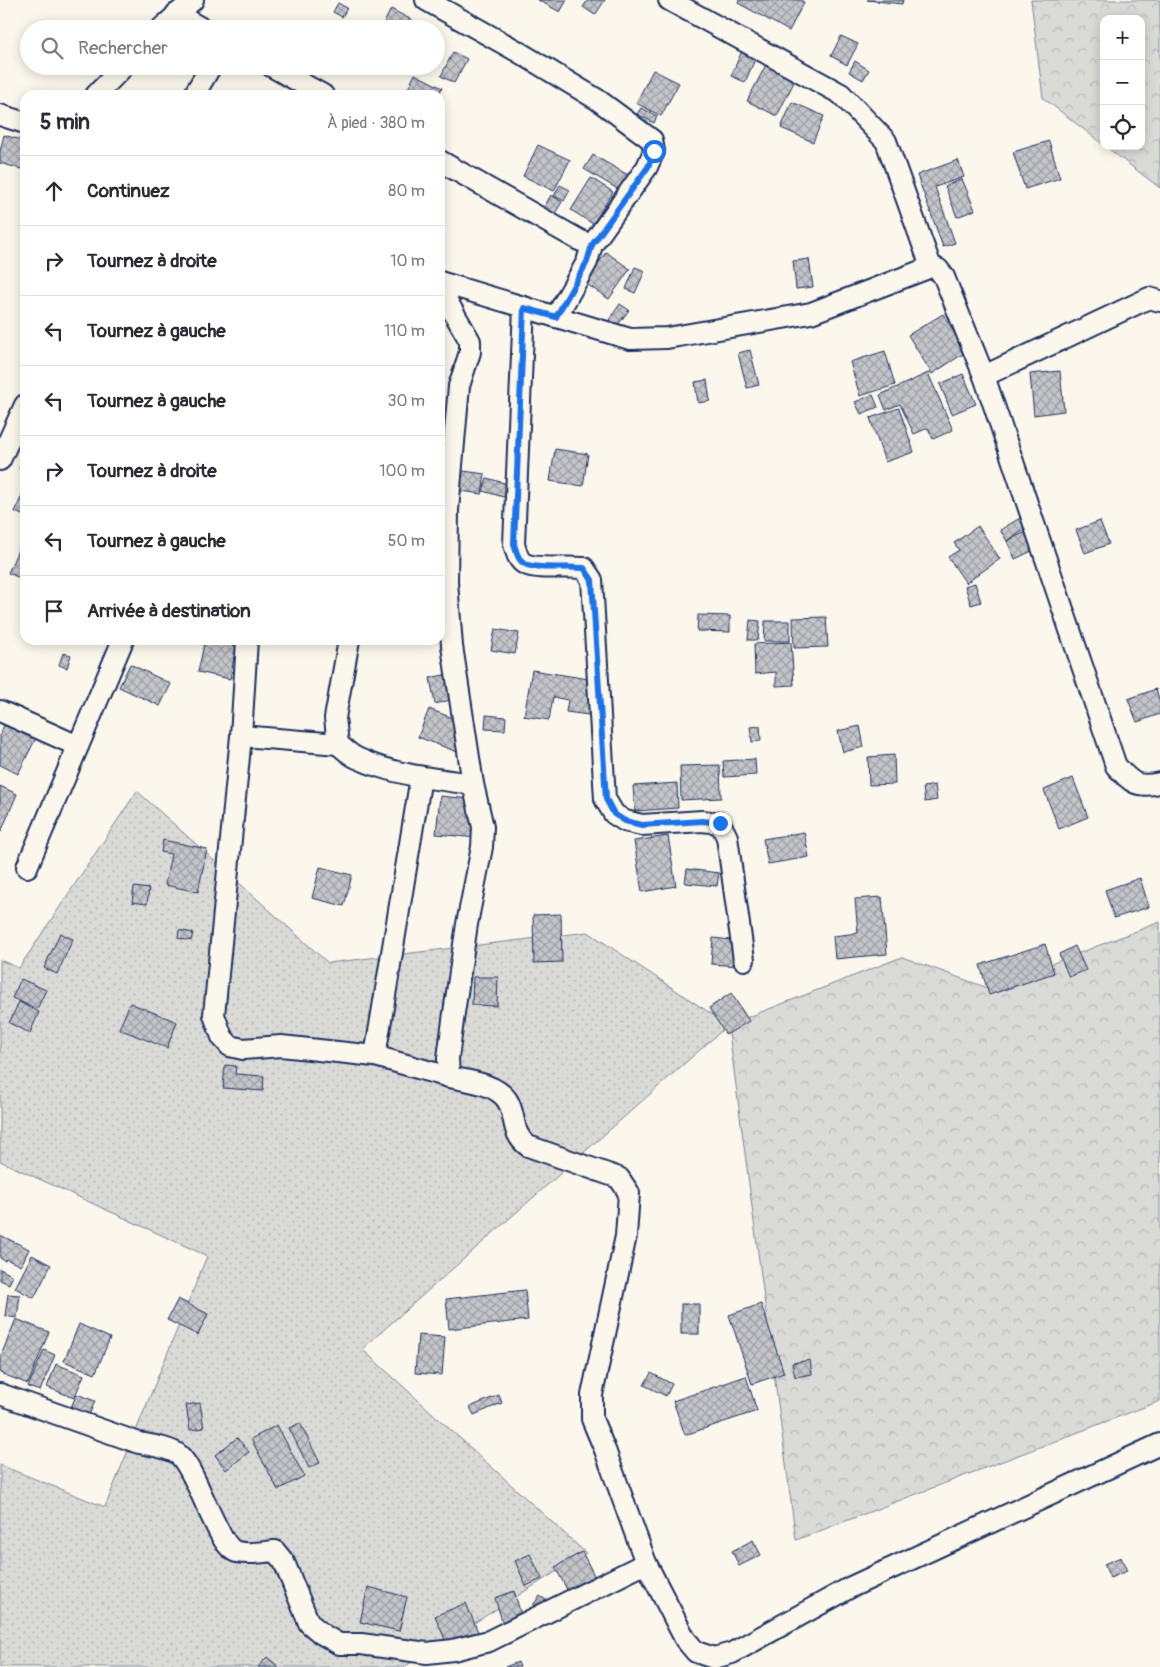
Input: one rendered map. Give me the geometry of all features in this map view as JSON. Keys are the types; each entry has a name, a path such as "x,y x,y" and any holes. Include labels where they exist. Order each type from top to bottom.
{"street":[{"path":"170,20 193,0"},
{"path":"426,0 517,51 598,100 652,140 654,151 648,167 592,245 587,262 556,317"},
{"path":"669,0 841,94 886,141 931,267"},
{"path":"176,14 187,20"},
{"path":"101,90 115,75"},
{"path":"197,90 206,75"},
{"path":"287,75 314,90"},
{"path":"0,115 20,121"},
{"path":"445,164 570,235 592,245"},
{"path":"445,284 630,339 668,338 811,313 931,267 938,269 944,277 984,376 1116,766 1131,783 1145,786 1160,783"},
{"path":"445,298 470,341 470,352 459,386 448,510 447,582 452,646 474,784 483,826 482,847 467,924 454,1013 448,1058 449,1077"},
{"path":"984,376 1149,298 1160,301"},
{"path":"524,308 514,544 517,556 524,564 584,568 592,580 606,799 614,814 625,821 642,825 702,821 720,823 727,837 744,960"},
{"path":"0,460 20,416"},
{"path":"27,867 121,645"},
{"path":"247,645 241,736 214,1015 222,1037 230,1046 243,1049 281,1046 375,1056 496,1090 508,1101 520,1140 528,1146 619,1178 629,1193 626,1236 592,1395 592,1419 646,1563 685,1639 696,1652 714,1658 732,1653 851,1587 1160,1444"},
{"path":"338,744 334,718 348,645"},
{"path":"0,711 78,746"},
{"path":"241,736 338,744 355,758 421,777 474,784"},
{"path":"375,1056 421,777"},
{"path":"0,1394 139,1443 158,1446 178,1454 188,1466 224,1541 235,1552 275,1551 284,1562 309,1623 322,1634 339,1644 361,1644 427,1653 453,1650 489,1641 646,1563"}],"green space":[{"path":"1031,0 1160,0 1160,188 1110,150 1145,150 1145,15 1100,15 1100,142 1043,98"},
{"path":"137,791 328,963 588,932 728,1025 362,1349 586,1553 404,1667 0,1667 0,1465 105,1507 207,1256 0,1161 0,960 19,968"},
{"path":"1160,922 1160,1401 796,1540 728,1025 902,957 988,988"}],"building":[{"path":"538,0 567,0 560,12"},
{"path":"588,0 605,0 595,15 583,7"},
{"path":"739,0 800,0 804,2 789,31 738,3"},
{"path":"867,0 903,0 902,4"},
{"path":"338,3 347,8 342,17 333,12"},
{"path":"391,9 412,20 386,20"},
{"path":"841,36 858,44 847,65 831,56"},
{"path":"742,51 756,57 745,82 731,76"},
{"path":"453,52 467,59 454,83 441,76 445,75 445,68"},
{"path":"855,61 869,70 863,80 849,72"},
{"path":"767,63 796,78 777,116 747,101"},
{"path":"653,70 679,83 661,116 636,103"},
{"path":"415,75 442,88 441,90 407,90"},
{"path":"792,102 824,116 813,142 781,128"},
{"path":"641,108 657,116 654,123 637,114"},
{"path":"4,135 20,140 20,169 0,163 0,151"},
{"path":"1049,141 1060,178 1025,189 1013,152"},
{"path":"538,145 570,160 554,191 523,176"},
{"path":"593,155 635,179 626,194 584,169"},
{"path":"958,160 964,177 935,187 955,243 943,247 917,175"},
{"path":"591,178 613,192 593,224 571,210"},
{"path":"962,179 975,210 957,217 945,186"},
{"path":"560,185 570,190 564,201 554,196"},
{"path":"551,195 562,202 554,215 543,209"},
{"path":"606,252 630,269 609,299 585,283"},
{"path":"809,259 813,287 796,289 793,261"},
{"path":"635,267 645,271 635,293 626,289"},
{"path":"620,304 629,310 617,326 609,320"},
{"path":"943,314 966,352 932,374 908,335"},
{"path":"750,350 759,385 747,388 738,353"},
{"path":"885,351 895,385 860,396 850,362"},
{"path":"1060,371 1064,411 1034,415 1030,374"},
{"path":"928,373 953,430 933,439 928,428 914,434 900,404 886,410 880,395"},
{"path":"963,374 976,404 952,414 940,384"},
{"path":"707,380 710,401 698,403 695,382"},
{"path":"873,395 878,407 861,414 855,402"},
{"path":"899,408 914,452 885,462 870,418"},
{"path":"555,449 588,454 583,486 550,481"},
{"path":"445,468 485,474 482,494 445,489"},
{"path":"487,478 514,486 510,499 483,491"},
{"path":"20,500 20,514 15,512"},
{"path":"1020,518 1026,529 1007,541 1000,530"},
{"path":"1100,521 1109,544 1085,553 1076,530"},
{"path":"978,526 1000,559 966,583 948,557 959,550 954,543"},
{"path":"1030,530 1038,548 1015,559 1007,541"},
{"path":"20,545 20,578 8,573"},
{"path":"975,583 981,602 971,605 965,586"},
{"path":"698,615 730,616 730,632 697,631"},
{"path":"826,617 828,647 794,648 793,618"},
{"path":"750,620 760,621 758,640 748,640"},
{"path":"765,621 790,621 790,641 764,641"},
{"path":"495,629 519,633 515,654 491,650"},
{"path":"791,642 794,685 776,686 776,672 755,674 754,644"},
{"path":"204,645 236,646 230,679 198,672"},
{"path":"63,653 71,655 67,668 59,665"},
{"path":"130,664 171,684 160,706 119,687"},
{"path":"532,670 595,680 589,715 566,712 568,700 553,697 549,720 524,716"},
{"path":"457,672 462,697 435,704 430,678"},
{"path":"1156,689 1160,702 1160,714 1137,722 1128,699"},
{"path":"429,709 471,725 460,753 418,737"},
{"path":"486,715 506,717 505,730 485,729"},
{"path":"5,723 36,738 18,774 0,765 0,734"},
{"path":"760,726 761,741 752,742 750,727"},
{"path":"860,726 864,747 843,752 838,731"},
{"path":"894,755 895,784 869,785 868,757"},
{"path":"755,759 756,775 724,777 723,761"},
{"path":"720,765 721,798 681,800 680,766"},
{"path":"1073,778 1088,817 1059,829 1044,790"},
{"path":"677,783 678,808 635,811 633,786"},
{"path":"935,785 937,800 925,802 923,787"},
{"path":"0,786 17,794 1,832 0,832"},
{"path":"440,796 480,800 477,838 436,834"},
{"path":"804,832 809,857 768,864 763,839"},
{"path":"668,836 676,886 642,892 634,841"},
{"path":"163,840 207,849 198,892 165,885 171,854 161,852"},
{"path":"320,867 352,875 344,906 312,898"},
{"path":"687,869 719,873 717,886 685,883"},
{"path":"1140,878 1149,907 1114,918 1105,890"},
{"path":"134,887 149,889 147,904 132,902"},
{"path":"882,897 887,954 835,959 833,936 858,933 855,899"},
{"path":"561,914 562,962 534,963 533,915"},
{"path":"179,930 193,933 191,941 178,938"},
{"path":"60,933 73,939 57,974 44,968"},
{"path":"713,938 740,941 738,966 711,964"},
{"path":"1045,944 1054,973 989,995 980,965"},
{"path":"1075,946 1086,970 1069,977 1059,954"},
{"path":"473,977 498,977 497,1006 472,1005"},
{"path":"21,979 46,990 37,1009 12,998"},
{"path":"731,993 749,1021 726,1035 709,1008"},
{"path":"19,1002 39,1012 30,1033 9,1023"},
{"path":"130,1003 177,1022 167,1048 119,1029"},
{"path":"225,1065 236,1066 235,1074 264,1076 263,1091 223,1088"},
{"path":"0,1235 29,1249 21,1266 0,1258"},
{"path":"32,1255 51,1265 34,1298 15,1288"},
{"path":"0,1269 13,1276 9,1284 0,1280"},
{"path":"525,1290 528,1320 449,1329 446,1299"},
{"path":"8,1294 20,1295 17,1318 5,1316"},
{"path":"178,1299 208,1314 198,1335 167,1320"},
{"path":"681,1304 699,1304 699,1334 681,1334"},
{"path":"761,1304 784,1373 752,1384 729,1315"},
{"path":"16,1319 49,1332 28,1384 0,1373 0,1358"},
{"path":"79,1324 110,1338 95,1374 64,1361"},
{"path":"418,1335 445,1337 442,1375 415,1373"},
{"path":"44,1350 55,1355 40,1391 28,1387"},
{"path":"810,1360 812,1374 795,1377 792,1363"},
{"path":"56,1364 84,1375 74,1398 47,1387"},
{"path":"651,1373 672,1384 666,1396 644,1385"},
{"path":"746,1376 757,1411 685,1435 673,1401"},
{"path":"77,1394 95,1401 89,1415 71,1407"},
{"path":"499,1395 502,1403 474,1415 470,1407"},
{"path":"200,1403 204,1428 190,1430 186,1405"},
{"path":"300,1423 320,1463 309,1468 289,1428"},
{"path":"277,1425 304,1476 278,1490 251,1439"},
{"path":"237,1438 249,1452 226,1470 215,1455"},
{"path":"753,1540 761,1555 739,1566 732,1551"},
{"path":"582,1552 596,1579 569,1593 555,1567"},
{"path":"530,1554 542,1579 526,1586 515,1561"},
{"path":"1121,1557 1127,1571 1110,1578 1104,1564"},
{"path":"368,1587 407,1597 399,1631 360,1622"},
{"path":"514,1591 522,1618 503,1624 495,1598"},
{"path":"540,1596 549,1602 541,1611 533,1605"},
{"path":"466,1603 481,1639 450,1651 435,1616"},
{"path":"267,1657 279,1667 258,1667"},
{"path":"518,1662 520,1667 505,1667"}],"route":[{"path":"654,151 648,167 592,245 587,262 556,317 524,308 514,544 517,556 524,564 584,568 592,580 606,799 614,814 625,821 642,825 702,821 720,823"}]}
